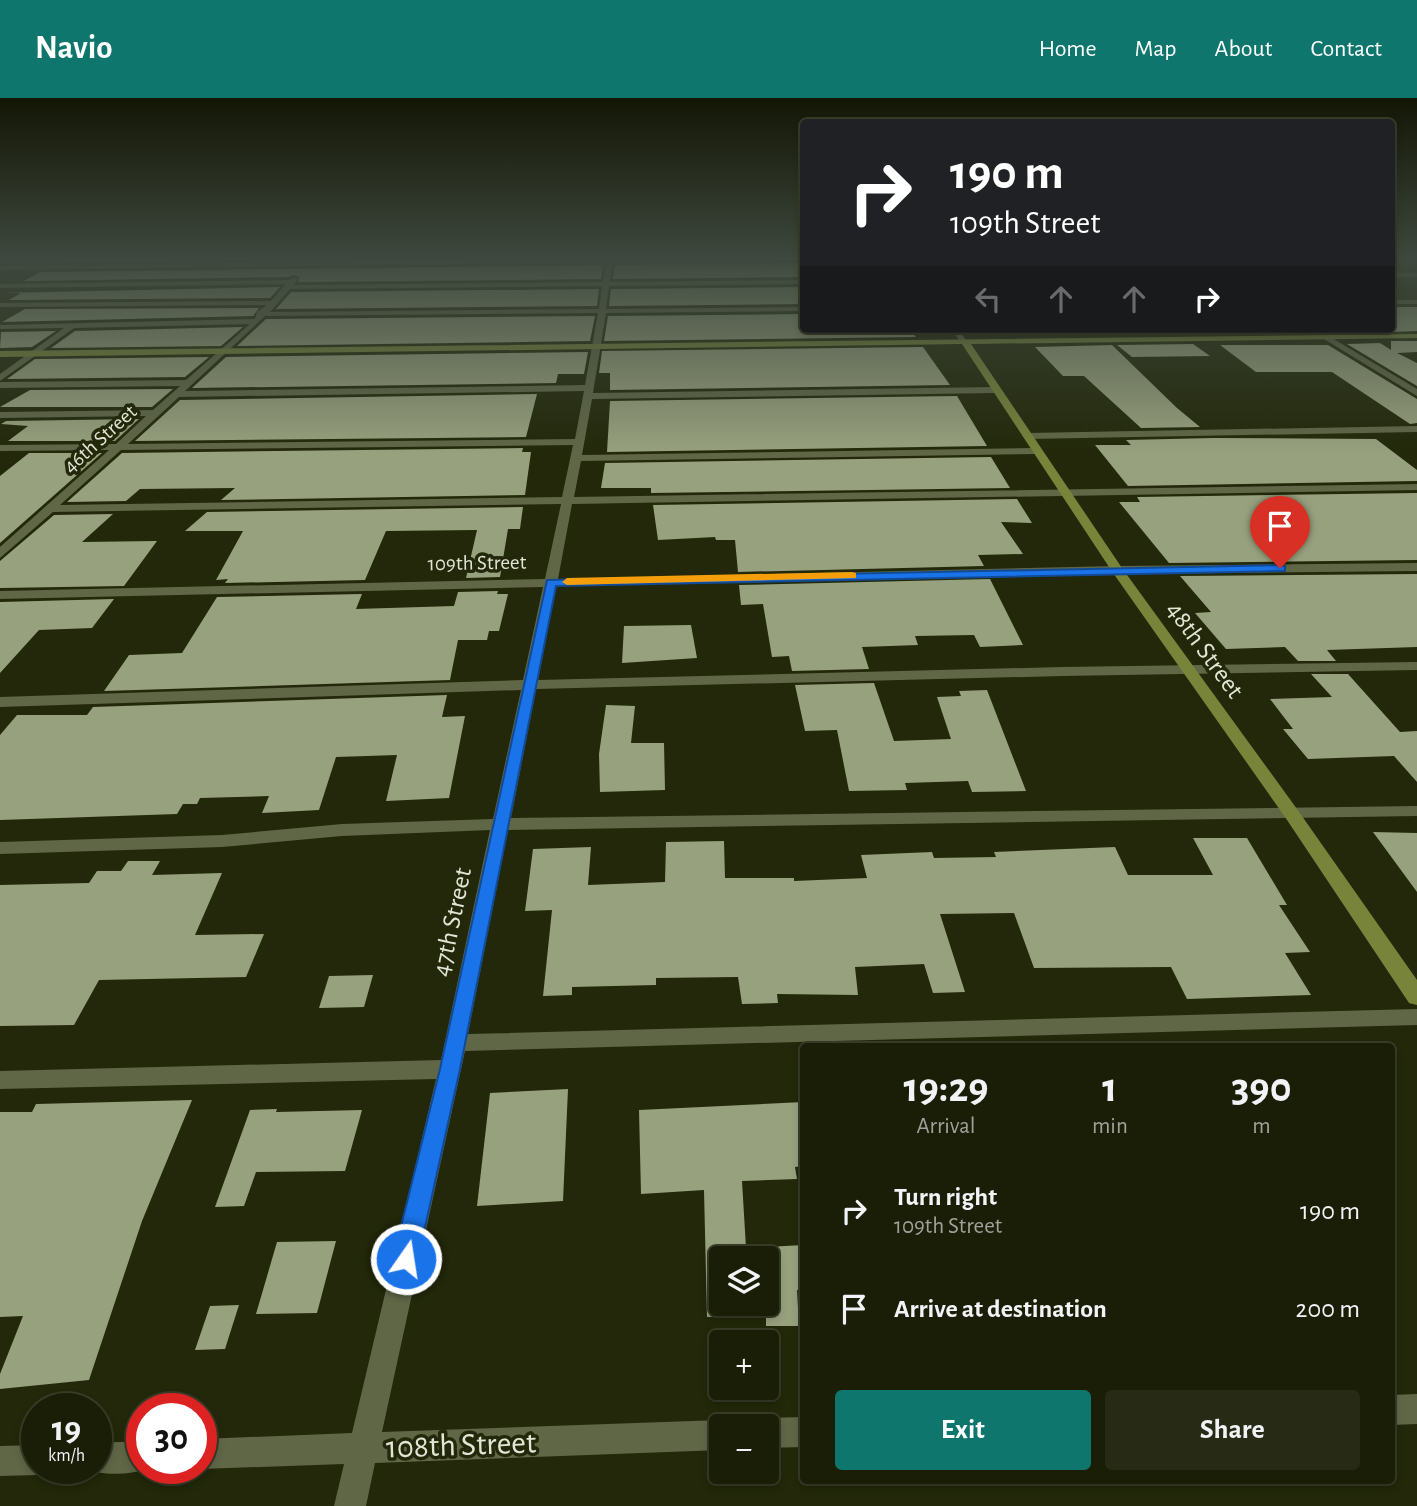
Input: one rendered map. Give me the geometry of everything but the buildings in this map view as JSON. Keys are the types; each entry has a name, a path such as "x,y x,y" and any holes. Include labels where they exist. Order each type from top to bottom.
{"main road":[{"path":"1320,333 1327,337"},
{"path":"0,354 1417,336"},
{"name":"48th Street","path":"965,342 994,390 1067,493 1117,570 1291,813 1417,997"}],"street":[{"path":"0,378 77,323"},
{"path":"0,327 160,323"},
{"name":"46th Street","path":"0,554 122,446 253,323"},
{"name":"47th Street","path":"349,1506 450,1069 567,502 597,347 599,323"},
{"name":"48th Street","path":"958,333 965,342"},
{"path":"1327,337 1417,393"},
{"path":"1396,380 1417,380"},
{"path":"0,386 189,383"},
{"path":"177,394 994,390"},
{"path":"0,415 157,413"},
{"path":"1027,436 1417,429"},
{"path":"0,448 122,446 1037,451"},
{"path":"51,509 1417,487"},
{"name":"109th Street","path":"0,595 1117,570 1417,567"},
{"path":"0,702 529,684 1188,668 1417,666"},
{"path":"0,848 222,841 341,830 499,824 1417,811"},
{"path":"454,1043 1417,1017"},
{"path":"0,1080 450,1069"},
{"path":"1395,1409 1417,1409"},
{"path":"779,1433 800,1432"},
{"name":"108th Street","path":"217,1454 709,1435"},
{"path":"0,1461 21,1460"}],"slow traffic":[{"path":"567,582 852,575"}],"route":[{"path":"406,1259 450,1069 551,582 1280,568"}]}
